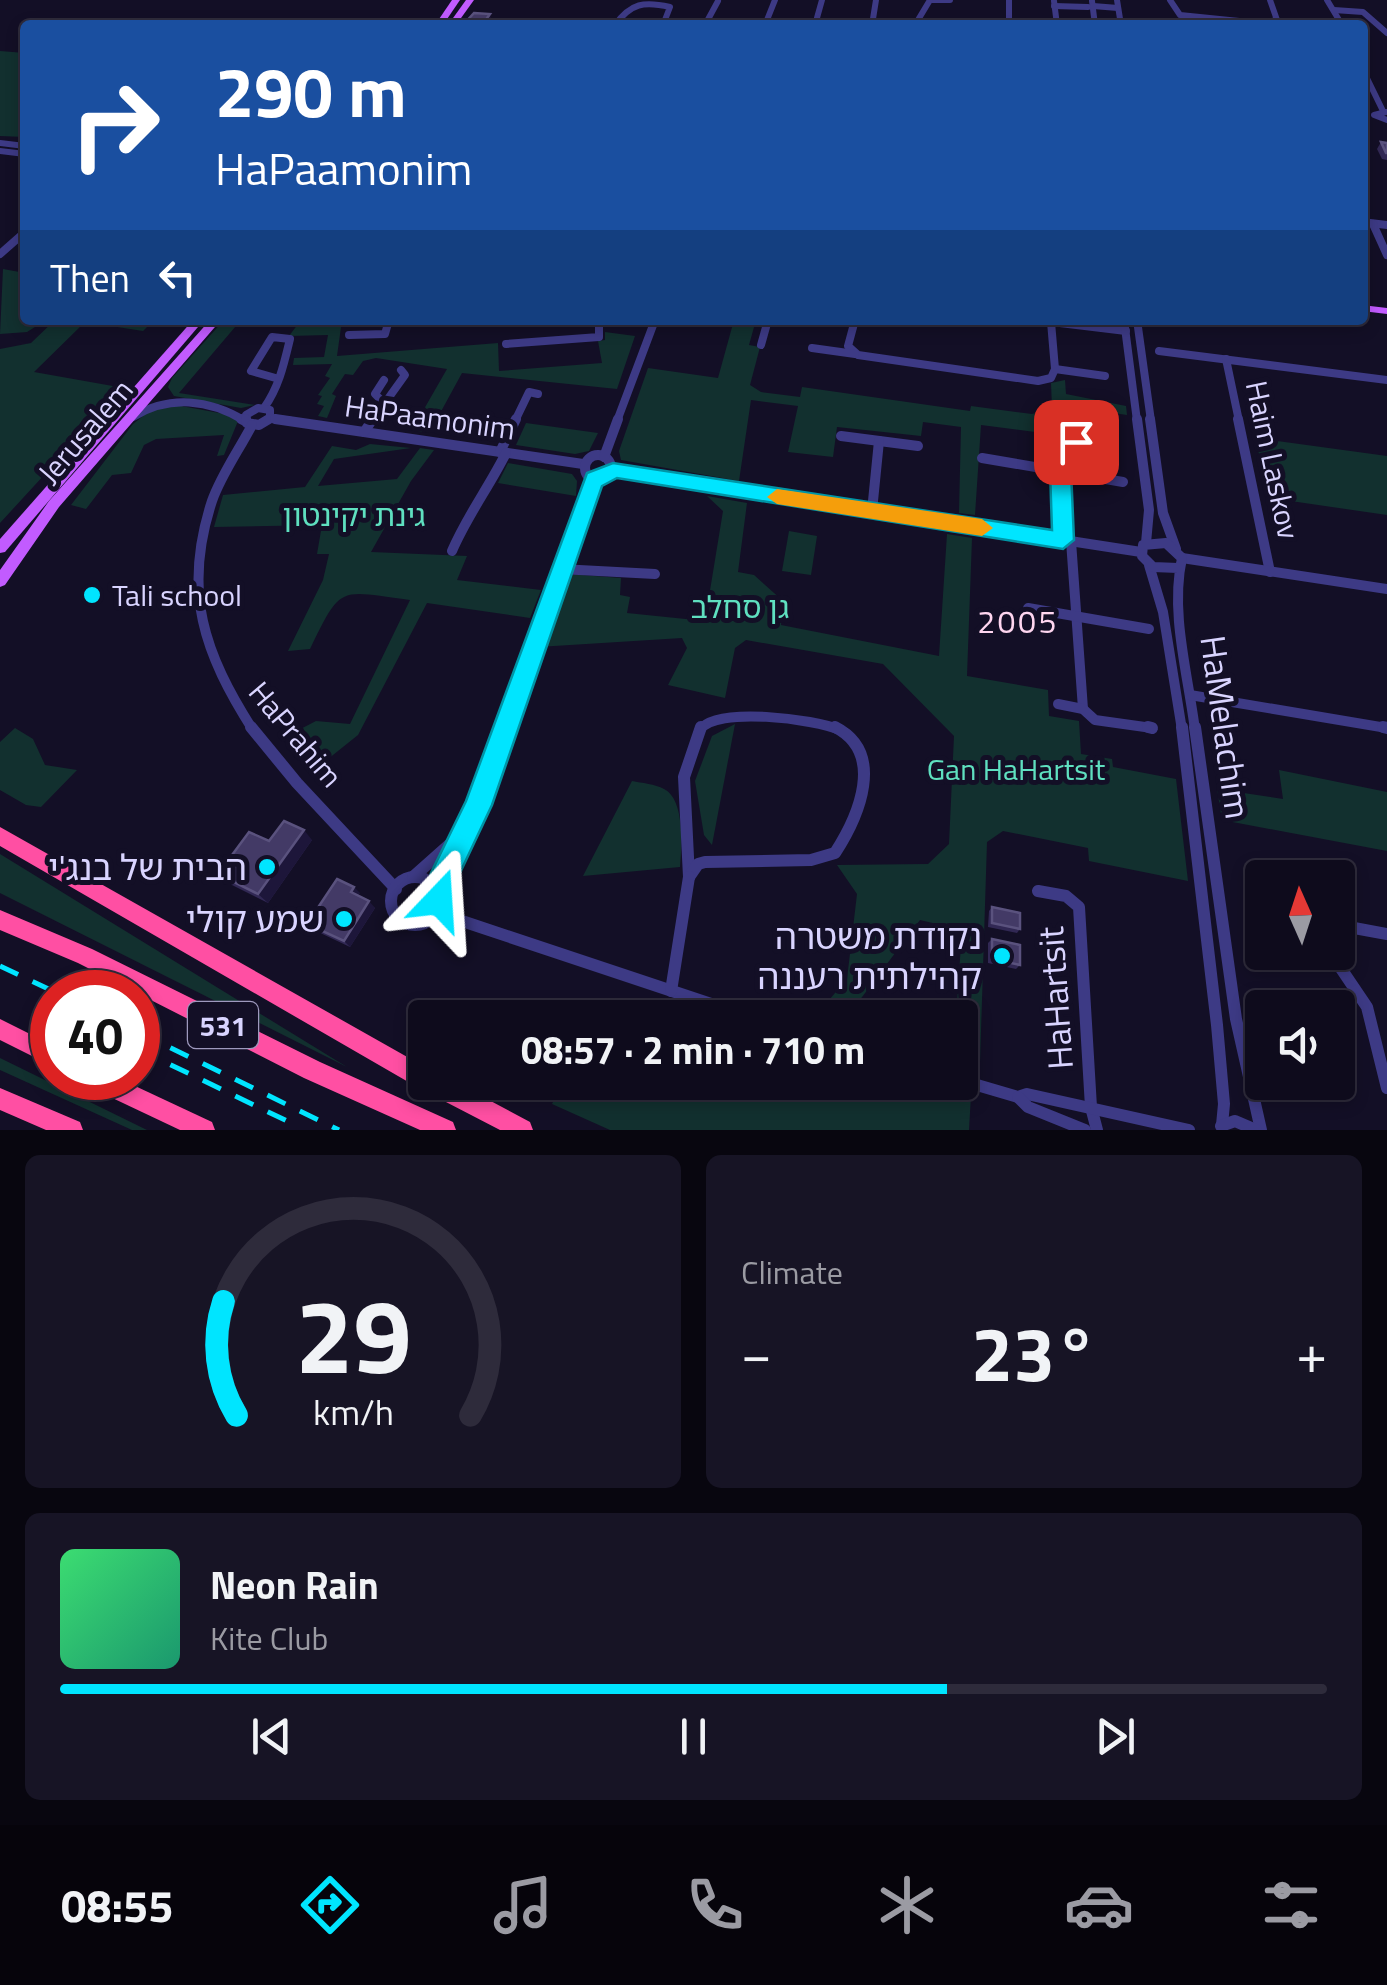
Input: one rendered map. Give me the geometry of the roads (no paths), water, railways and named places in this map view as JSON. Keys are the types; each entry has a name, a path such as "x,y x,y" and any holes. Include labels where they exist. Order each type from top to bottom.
{"highway":[{"path":"0,836 408,1069"},
{"name":"531","path":"0,920 85,956 312,1070 445,1130"},
{"path":"0,1029 30,1045"},
{"path":"0,1099 72,1130"},
{"path":"141,1100 204,1130"},
{"path":"466,1100 522,1130"}],"main road":[{"name":"Jerusalem","path":"0,548 195,325"},
{"name":"Jerusalem","path":"0,581 45,515 212,325"}],"street":[{"path":"931,0 950,0"},
{"path":"1170,0 1180,15 1236,20"},
{"path":"1327,0 1339,20"},
{"path":"617,20 626,6 638,3 670,7 664,20"},
{"path":"1054,3 1117,4"},
{"path":"1334,10 1363,12 1387,37"},
{"path":"1368,79 1385,112 1374,115"},
{"path":"1368,114 1387,120"},
{"path":"1368,223 1387,225"},
{"path":"1368,223 1387,255"},
{"path":"0,254 20,236"},
{"path":"348,336 384,334 387,325"},
{"path":"506,344 599,337 600,325"},
{"path":"604,457 652,325"},
{"path":"761,345 767,325"},
{"path":"854,325 848,346 855,354"},
{"path":"1050,325 1053,374"},
{"name":"HaMelachim","path":"1139,325 1163,513 1179,559 1179,614 1236,1019 1259,1130"},
{"path":"1125,326 1149,510 1144,547"},
{"path":"264,408 274,394 280,378 290,339 272,337 251,371 280,378"},
{"path":"812,348 1022,379 1053,374 1105,376"},
{"path":"1159,351 1387,380"},
{"name":"Haim Laskov","path":"1226,359 1270,572"},
{"path":"364,432 383,402 393,396 405,375 401,370"},
{"path":"383,402 375,394 384,380"},
{"path":"452,551 465,520 479,506 529,392 538,394"},
{"path":"120,427 152,405 169,401 204,406 248,423 270,418 270,410 248,412 248,423"},
{"path":"1076,415 1077,440 1064,448 1060,470 1083,709"},
{"name":"HaPaamonim","path":"270,418 583,464"},
{"name":"HaPrahim","path":"248,423 201,529 193,586 204,645 223,689 248,726 396,889"},
{"path":"841,436 918,446"},
{"path":"872,511 879,441"},
{"path":"594,457 604,457 613,464 613,470 604,478 585,475 583,464 594,457"},
{"path":"982,458 1123,482"},
{"path":"613,470 1067,541 1144,547 1165,542 1179,559 1387,590"},
{"path":"468,828 432,865 396,889 391,913 400,924 422,923 435,912 468,828 594,479"},
{"name":"HaMelachim","path":"1144,547 1163,612 1182,726 1217,1025 1224,1104 1220,1128"},
{"path":"1149,564 1167,571 1179,559"},
{"path":"560,569 655,574"},
{"path":"1028,608 1150,629"},
{"path":"1190,695 1387,728"},
{"path":"1058,704 1083,709 1095,720 1152,728"},
{"path":"671,992 689,876 684,778 702,725 722,716 829,726 849,735 864,756 865,777 850,827 835,853 811,860 705,862 689,876"},
{"path":"411,878 430,879 440,894"},
{"name":"HaHartsit","path":"1038,890 1066,896 1080,907 1092,1106 1098,1130"},
{"path":"435,912 696,1000"},
{"path":"1355,928 1387,934"},
{"path":"1343,970 1368,1006 1387,1088"},
{"path":"978,1085 1018,1097 1028,1108 1084,1130"},
{"path":"1018,1097 1028,1094 1092,1106 1190,1130"},
{"path":"1220,1128 1235,1121 1259,1130"}],"railway":[{"path":"0,966 30,980"},
{"path":"160,1043 339,1130"},
{"path":"160,1060 287,1121"}],"place":[{"name":"Tali school","path":"92,595"},
{"name":"הבית של בנג'י","path":"267,867"},
{"name":"שמע קולי","path":"344,919"},
{"name":"נקודת משטרה קהילתית רעננה","path":"1002,956"}],"district":[{"name":"2005","path":"1018,621"}],"park label":[{"name":"גינת יקינטון","path":"354,515"},
{"name":"גן סחלב","path":"740,607"},
{"name":"Gan HaHartsit","path":"1016,769"}]}
